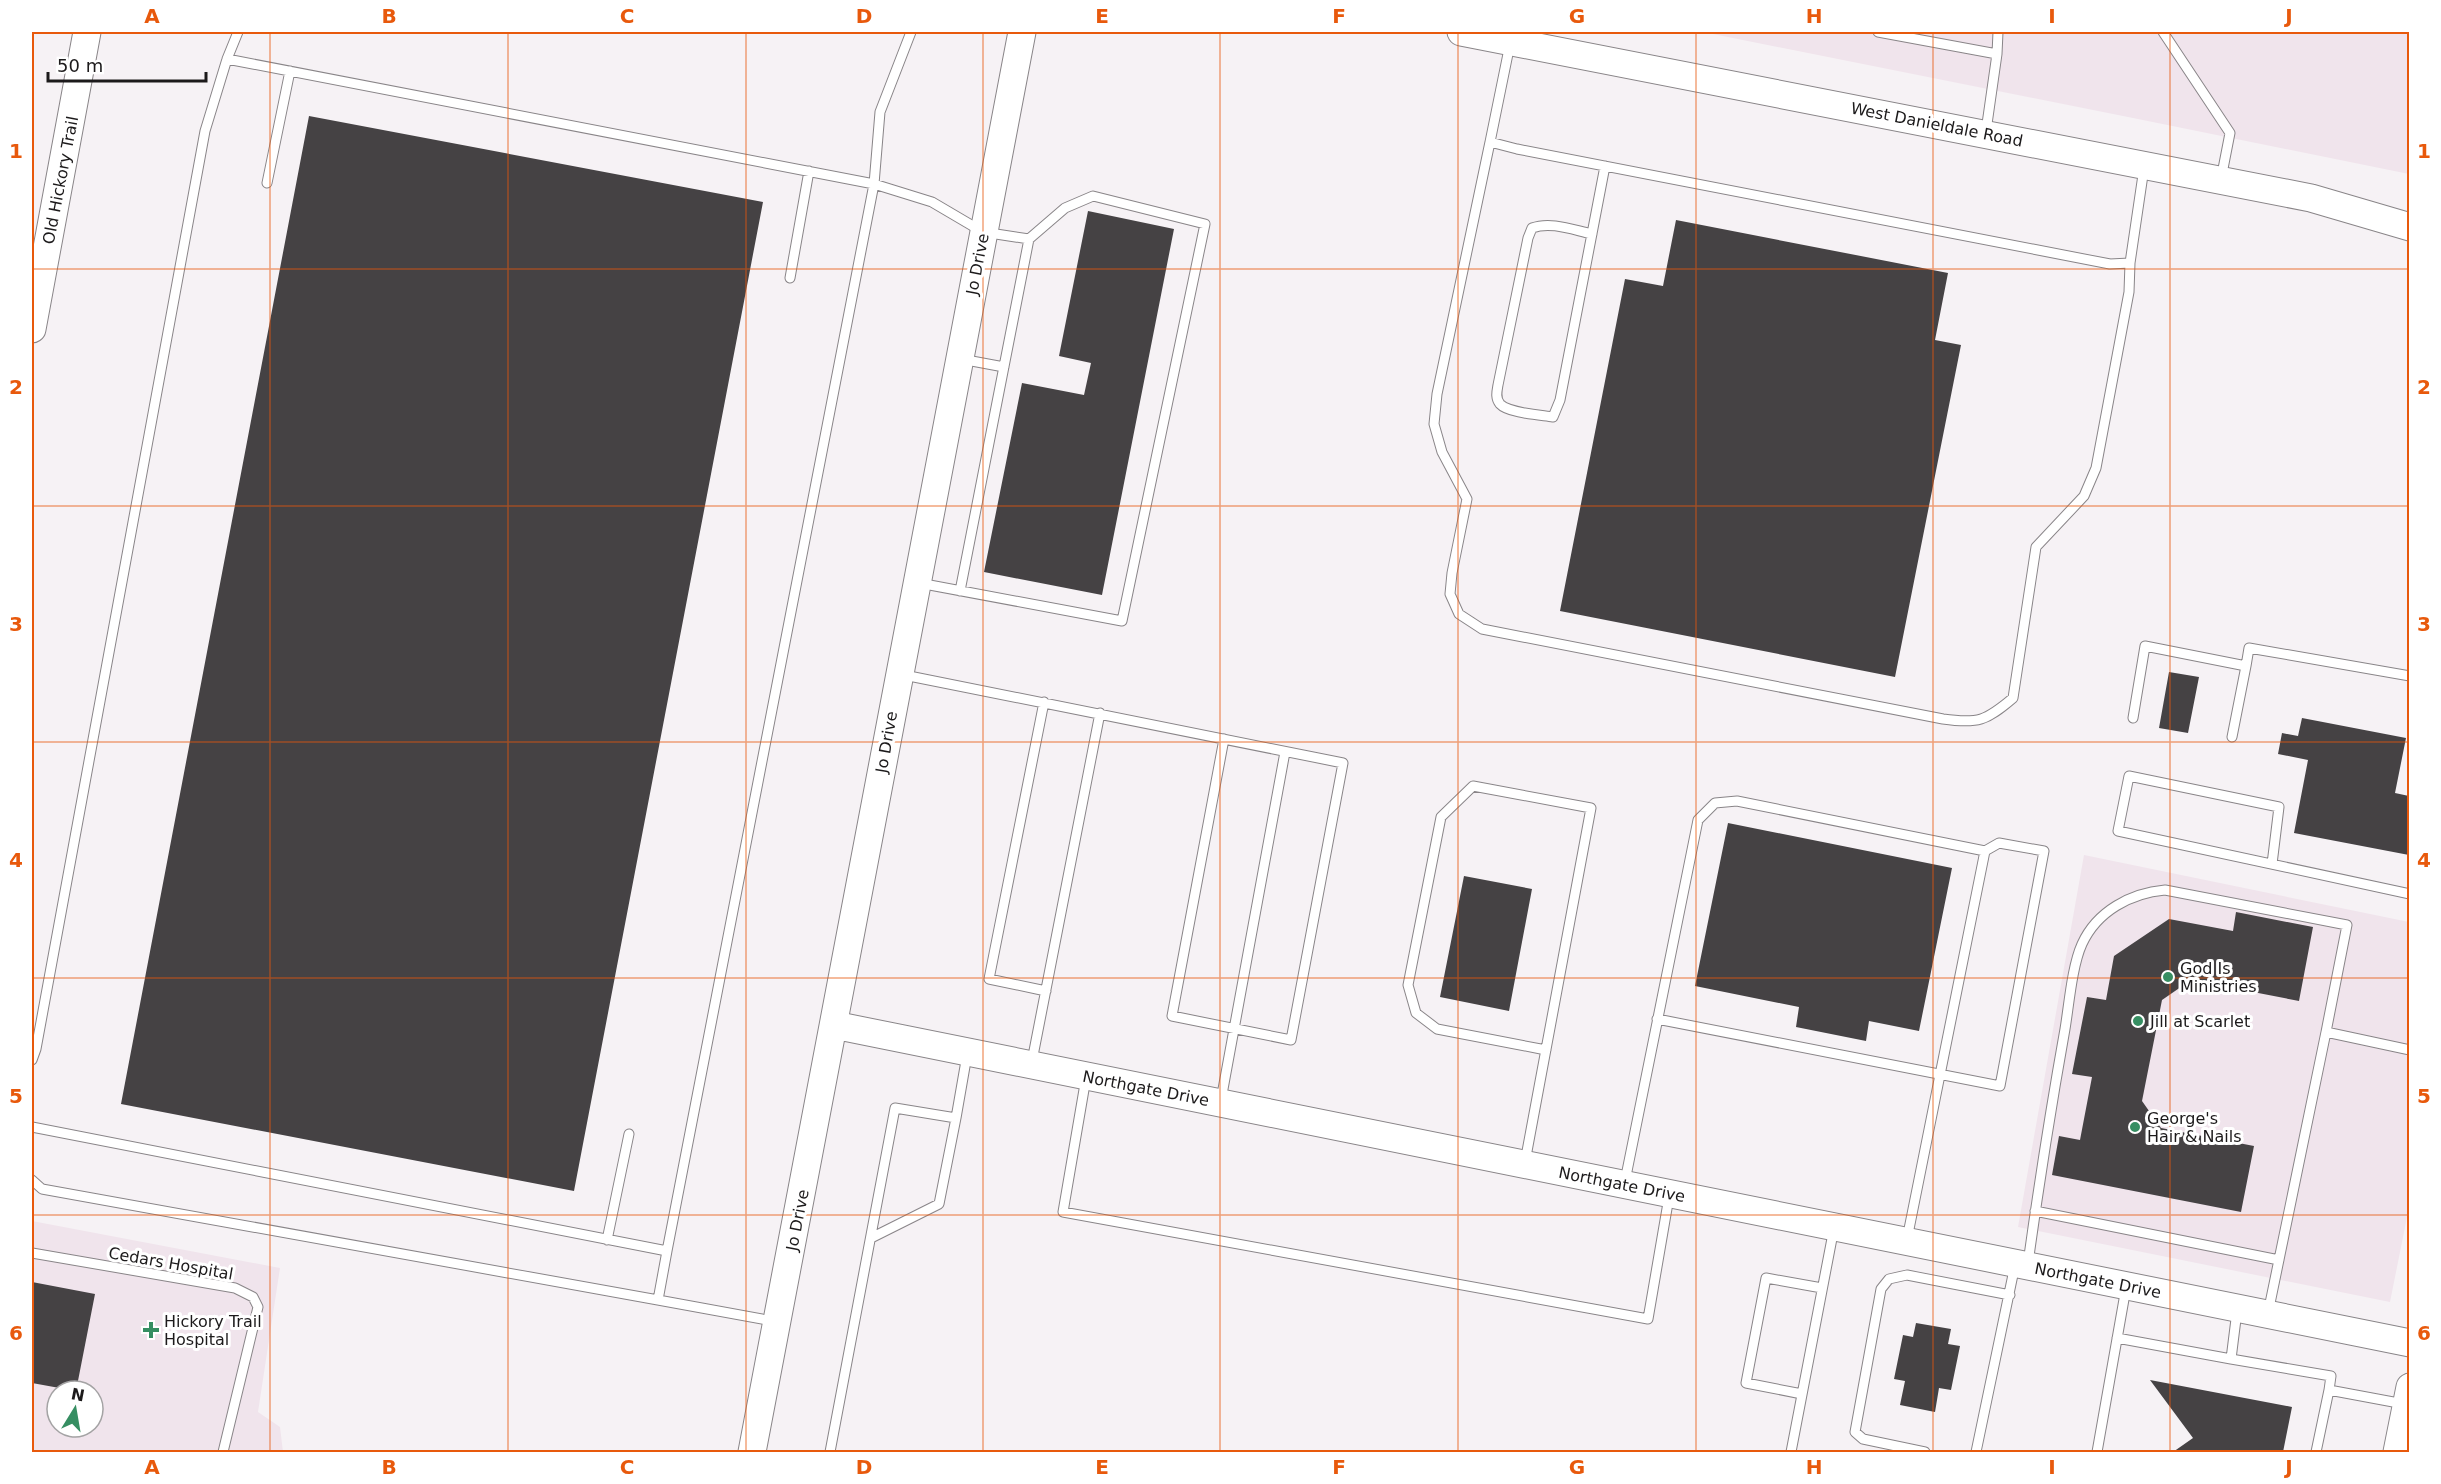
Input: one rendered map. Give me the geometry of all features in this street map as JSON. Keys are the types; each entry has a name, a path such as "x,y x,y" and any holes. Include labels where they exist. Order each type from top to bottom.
{"street":[{"name":"Old Hickory Trail","path":"32,329 87,32"},
{"name":"Jo Drive","path":"752,1452 834,1025 898,674 1022,32"},
{"name":"West Danieldale Road","path":"1461,32 2312,198 2409,227"},
{"name":"Northgate Drive","path":"834,1025 2409,1343"},
{"path":"2397,1452 2408,1396"}],"lane":[{"path":"32,1060 36,1050 205,131 227,59 238,32"},
{"path":"658,1300 874,184 880,112 912,32"},
{"path":"1878,32 1997,54"},
{"path":"1986,134 1998,32"},
{"path":"2163,32 2230,133 2221,180"},
{"path":"1510,42 1437,394 1434,424 1442,452 1467,499 1450,594 1459,614 1482,629 1943,719 1968,722 1992,716 2013,698 2036,547 2084,496 2096,468 2129,292 2130,263 2144,165"},
{"path":"227,59 874,184 932,202 983,232 1029,239"},
{"path":"267,183 290,71"},
{"path":"1490,142 2110,264 2130,263"},
{"path":"1592,234 1554,226 1541,225 1532,228 1528,238 1496,397 1499,404 1507,409 1553,417 1558,409 1592,234 1605,166"},
{"path":"790,278 809,171"},
{"path":"916,583 1122,621 1205,224 1093,196 1065,208 1029,239 960,591"},
{"path":"959,358 1004,367"},
{"path":"2133,718 2145,646 2246,666"},
{"path":"2232,736 2249,648 2409,676"},
{"path":"898,674 1100,713 1343,763 1291,1040 1172,1016 1224,739"},
{"path":"1044,702 989,979 1046,991"},
{"path":"1031,1065 1100,713"},
{"path":"1220,1103 1285,752"},
{"path":"2272,864 2279,807 2129,776 2118,831 2409,894"},
{"path":"1525,1164 1591,808 1473,786 1441,817 1408,985 1416,1014 1437,1029 1546,1050"},
{"path":"1624,1184 1657,1019 1698,820 1715,803 1737,801 1985,851 1999,843 2044,851 2000,1086 1657,1019"},
{"path":"1906,1241 1985,851"},
{"path":"1976,1452 2010,1295 2022,1264 2035,1211 2052,1097 2078,956 2082,944 2100,920 2124,900 2151,891 2165,890 2346,925 2268,1314"},
{"path":"2326,1032 2409,1050"},
{"path":"871,1238 939,1204 968,1052"},
{"path":"1087,1076 1063,1212 1647,1319 1670,1193"},
{"path":"831,1452 895,1108 956,1118"},
{"path":"32,1127 667,1251"},
{"path":"608,1240 629,1134"},
{"path":"32,1180 42,1189 777,1322"},
{"path":"2035,1211 2279,1260"},
{"path":"1791,1452 1834,1227"},
{"name":"Cedars Hospital","path":"32,1253 235,1288 253,1297 258,1307 223,1452"},
{"path":"1925,1452 1863,1439 1855,1432 1881,1289 1889,1279 1907,1275 2010,1295"},
{"path":"1802,1394 1746,1383 1766,1278 1822,1288"},
{"path":"2097,1452 2126,1286"},
{"path":"2230,1359 2238,1308"},
{"path":"2117,1338 2331,1377 2316,1452"},
{"path":"2329,1390 2408,1396"}],"shaded area":[{"path":"1703,32 2409,32 2409,174 2133,118"},
{"path":"2084,855 2409,922 2409,1207 2390,1302 2018,1227"},
{"name":"Hickory Trail Hospital","path":"32,1221 280,1268 258,1412 280,1427 283,1452 32,1452"}],"building":[{"path":"309,116 763,202 574,1191 121,1104"},
{"path":"1088,211 1174,229 1102,595 984,572 1022,383 1084,395 1091,363 1059,356"},
{"path":"1676,220 1948,273 1935,340 1961,345 1895,677 1560,611 1625,279 1663,286"},
{"path":"2169,672 2199,677 2188,733 2159,728"},
{"path":"2302,718 2406,738 2395,793 2409,796 2409,855 2294,833 2308,760 2278,754 2282,733 2298,736"},
{"path":"1728,823 1952,868 1919,1031 1869,1021 1866,1041 1796,1027 1799,1007 1695,986"},
{"path":"1464,876 1532,889 1509,1011 1440,997"},
{"path":"2236,912 2313,927 2299,1001 2191,980 2162,1000 2142,1101 2161,1128 2254,1146 2241,1212 2052,1175 2059,1136 2080,1140 2092,1077 2072,1074 2087,997 2106,1000 2114,956 2169,919 2233,931"},
{"path":"32,1282 95,1294 78,1379 45,1379 45,1385 32,1383"},
{"path":"1916,1323 1951,1329 1948,1344 1960,1346 1951,1390 1939,1388 1935,1412 1900,1405 1905,1381 1894,1379 1903,1335 1913,1337"},
{"path":"2150,1380 2292,1407 2283,1452 2173,1452 2193,1438"}],"place":[{"name":"God Is Ministries","path":"2168,977"},
{"name":"Jill at Scarlet","path":"2138,1021"},
{"name":"George's Hair & Nails","path":"2135,1127"},
{"name":"Hickory Trail Hospital","path":"151,1330"}]}
